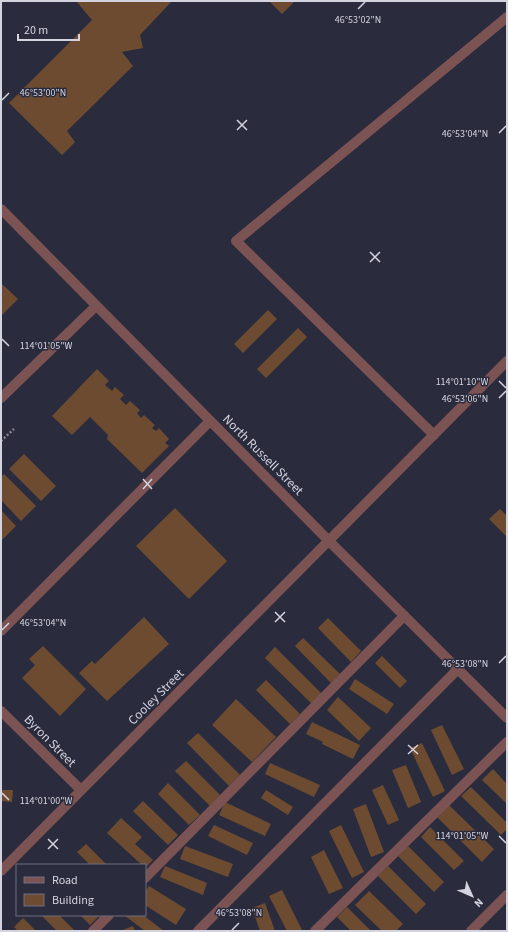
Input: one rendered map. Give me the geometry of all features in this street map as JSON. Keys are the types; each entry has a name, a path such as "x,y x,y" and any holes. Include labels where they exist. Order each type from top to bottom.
{"street":[{"path":"434,435 236,241 507,17"},
{"name":"North Russell Street","path":"1,209 329,541 507,718"},
{"path":"1,398 96,306"},
{"name":"Cooley Street","path":"1,871 507,361"},
{"path":"1,631 210,420"},
{"path":"146,877 404,616"},
{"path":"198,931 458,669"},
{"name":"Byron Street","path":"1,711 81,790"},
{"path":"316,931 507,742"},
{"path":"471,931 507,895"},
{"path":"93,931 108,916"}],"path":[{"path":"1,441 14,429"}],"building":[{"path":"76,1 172,1 140,35 143,48 122,52 133,66 67,131 75,142 62,155 9,103 92,20"},
{"path":"269,1 295,1 282,14"},
{"path":"1,283 18,299 1,316"},
{"path":"268,310 277,319 243,353 234,344"},
{"path":"298,328 307,337 266,378 257,369"},
{"path":"97,369 109,381 105,385 112,391 115,387 124,395 120,399 126,405 130,401 140,410 137,413 141,418 144,415 155,425 152,428 156,431 159,428 169,439 165,443 169,446 142,473 107,439 108,435 90,417 72,435 52,416"},
{"path":"24,454 56,486 41,501 9,469"},
{"path":"4,474 36,506 21,521 1,500 1,477"},
{"path":"175,508 227,561 189,599 136,546"},
{"path":"500,509 507,516 507,537 489,519"},
{"path":"1,510 16,526 1,541"},
{"path":"144,617 169,644 107,701 79,673 92,661 95,664"},
{"path":"328,618 361,651 351,662 318,628"},
{"path":"303,638 340,674 331,683 295,646"},
{"path":"43,646 86,689 60,716 22,678 35,665 29,659"},
{"path":"275,647 323,695 313,705 265,658"},
{"path":"382,656 407,681 400,688 375,663"},
{"path":"355,679 394,704 387,714 349,689"},
{"path":"266,680 300,714 290,724 256,690"},
{"path":"338,697 371,728 359,741 327,710"},
{"path":"236,699 276,737 252,762 212,725"},
{"path":"312,722 360,745 353,759 322,744 323,742 306,734"},
{"path":"442,725 464,769 452,775 431,730"},
{"path":"198,733 240,775 229,786 187,743"},
{"path":"422,743 445,791 433,797 410,748"},
{"path":"186,761 220,795 210,806 175,771"},
{"path":"270,763 320,785 314,797 265,774"},
{"path":"406,765 421,802 408,808 392,770"},
{"path":"493,769 507,784 507,804 482,780"},
{"path":"168,783 200,815 189,825 158,794"},
{"path":"383,785 399,820 388,825 372,790"},
{"path":"471,787 507,823 507,829 501,835 461,796"},
{"path":"1,790 13,790 12,802 1,801"},
{"path":"266,790 293,807 288,815 261,798"},
{"path":"143,801 178,835 168,845 133,811"},
{"path":"225,802 271,824 265,836 219,815"},
{"path":"366,804 384,852 371,857 353,809"},
{"path":"449,805 494,849 482,862 437,817"},
{"path":"121,818 142,837 135,844 153,860 146,867 146,864 141,864 107,833"},
{"path":"214,825 253,843 247,855 208,836"},
{"path":"341,825 364,872 352,878 329,831"},
{"path":"430,827 464,861 454,870 421,837"},
{"path":"86,844 106,864 89,864 77,852"},
{"path":"185,846 233,864 228,877 180,859"},
{"path":"408,846 444,882 434,892 398,856"},
{"path":"324,850 343,888 329,894 311,857"},
{"path":"165,866 207,883 203,895 160,877"},
{"path":"388,866 426,904 416,914 378,876"},
{"path":"149,886 186,909 176,925 146,906 146,890"},
{"path":"282,890 302,930 300,931 287,931 269,896"},
{"path":"369,891 403,924 396,931 382,931 355,905"},
{"path":"265,903 275,931 260,931 252,908"},
{"path":"347,907 371,931 351,931 337,917"},
{"path":"42,916 60,916 75,931 57,931"},
{"path":"81,916 99,916 90,925"},
{"path":"125,916 144,916 164,931 145,931"},
{"path":"23,918 36,931 18,931 14,927"},
{"path":"133,926 135,931 120,931"}]}
